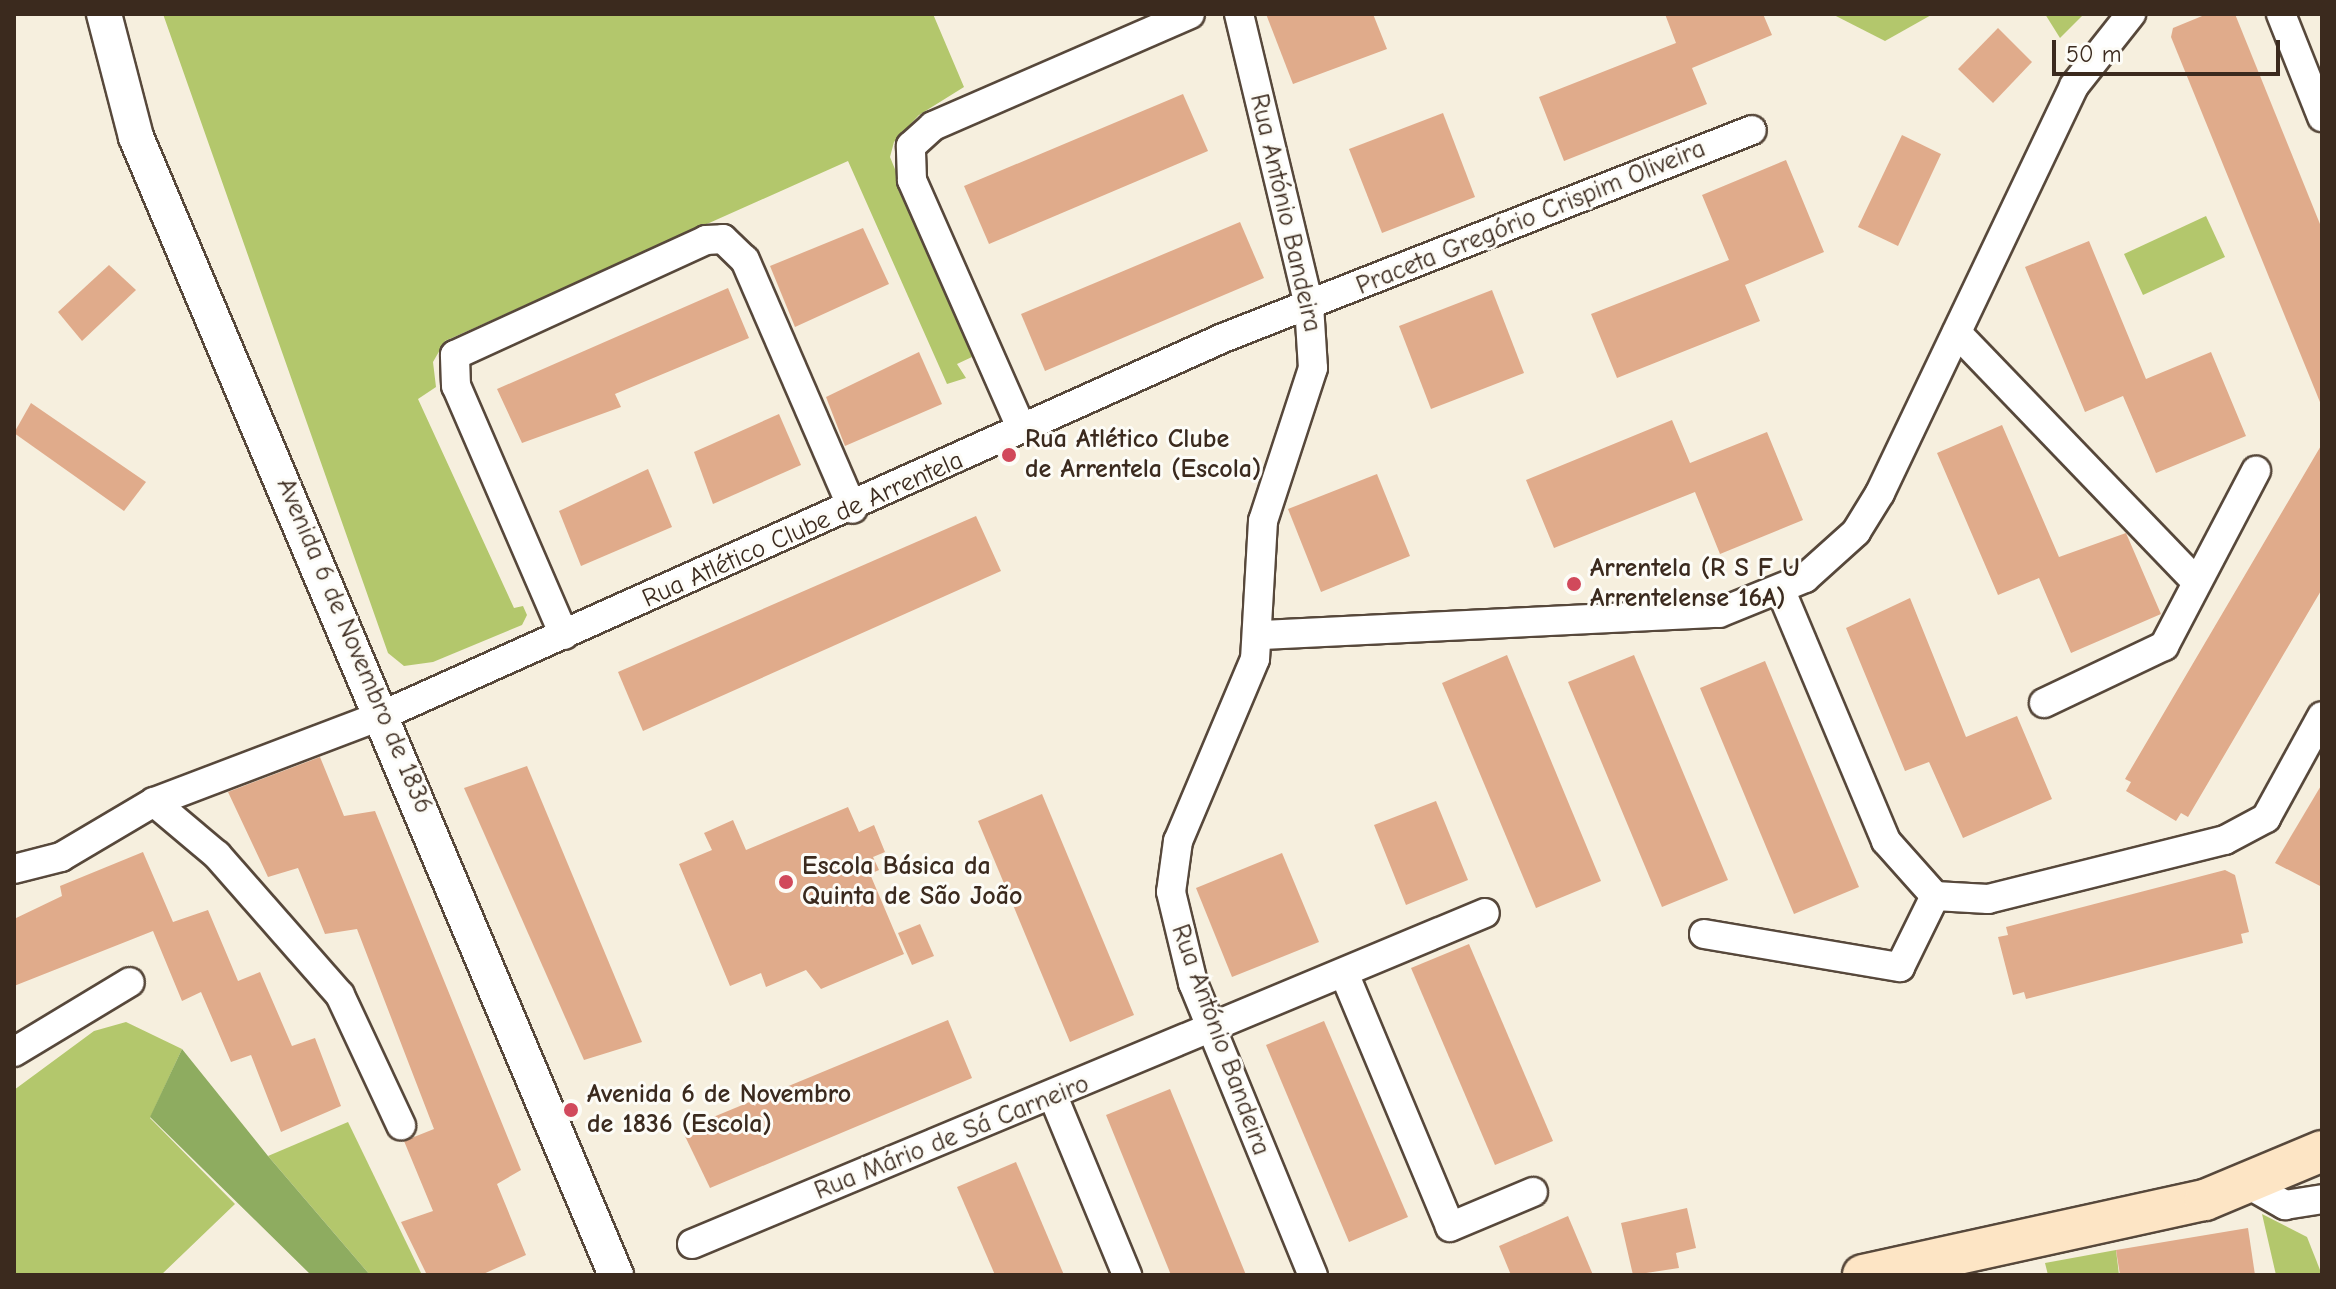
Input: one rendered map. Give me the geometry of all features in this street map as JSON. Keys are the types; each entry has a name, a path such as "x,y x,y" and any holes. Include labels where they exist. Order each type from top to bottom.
{"main road":[{"path":"1863,1275 2205,1200 2322,1151"}],"street":[{"name":"Avenida 6 de Novembro de 1836","path":"104,14 136,137 383,715 616,1275"},
{"path":"1020,425 912,180 911,146 933,126 1190,14"},
{"name":"Rua António Bandeira","path":"1239,14 1309,305 1313,368 1263,521 1261,635 1174,868 1174,921 1211,1030 1313,1275"},
{"path":"1261,635 1719,613 1781,591 1856,532 1957,333 2074,86 2131,14"},
{"path":"2281,14 2322,117"},
{"name":"Praceta Gregório Crispim Oliveira","path":"1309,305 1752,130"},
{"path":"564,635 456,386 455,355 692,247 723,239 745,260 853,509"},
{"name":"Rua Atlético Clube de Arrentela","path":"14,888 27,866 154,802 383,715 969,457 1020,425 1309,305"},
{"path":"1957,333 2196,581"},
{"path":"2044,703 2154,656 2256,471"},
{"path":"1781,591 1886,841 1935,896 1988,899 2225,840 2266,818 2322,716"},
{"path":"154,802 217,855 340,995 401,1125"},
{"path":"1704,934 1900,967 1935,896"},
{"name":"Rua Mário de Sá Carneiro","path":"692,1244 1053,1096 1485,913"},
{"path":"1344,973 1450,1227 1533,1192"},
{"path":"14,1052 130,982"},
{"path":"1053,1096 1127,1275"},
{"path":"2248,1184 2285,1205 2322,1199"}],"green space":[{"path":"163,14 933,14 964,87 919,115 894,142 890,157 972,357 957,364 966,378 947,384 848,161 445,341 433,362 436,387 418,399 514,608 523,606 527,615 522,625 433,662 404,666 388,653"},
{"path":"1832,14 1933,14 1885,41"},
{"path":"2045,14 2084,14 2060,38"},
{"path":"2206,216 2225,257 2143,295 2124,254"},
{"path":"126,1022 182,1049 150,1118 235,1204 161,1275 14,1275 14,1090 94,1031"},
{"path":"182,1049 370,1275 311,1275 150,1117"},
{"path":"348,1122 422,1275 370,1275 268,1156"},
{"path":"2262,1214 2307,1237 2322,1275 2276,1275"},
{"path":"2116,1250 2119,1275 2048,1275 2045,1263"}],"building":[{"path":"1266,14 1373,14 1387,49 1293,84"},
{"path":"1665,14 1763,14 1772,35 1692,68 1707,104 1564,161 1539,97 1676,43"},
{"path":"2207,14 2235,14 2322,229 2322,407 2171,37 2173,28"},
{"path":"1998,28 2032,62 1993,103 1958,69"},
{"path":"1183,94 1208,151 989,244 964,186"},
{"path":"1443,113 1475,197 1382,233 1349,149"},
{"path":"1902,135 1941,154 1898,246 1858,227"},
{"path":"1786,160 1824,252 1745,285 1760,321 1617,378 1591,314 1729,260 1702,195"},
{"path":"1240,222 1264,278 1045,371 1021,314"},
{"path":"863,228 889,284 795,327 770,266"},
{"path":"2089,241 2146,379 2211,352 2246,436 2156,473 2123,396 2085,412 2025,267"},
{"path":"109,265 136,290 82,341 58,312"},
{"path":"728,288 749,338 615,394 621,407 522,443 497,389"},
{"path":"1492,290 1524,373 1431,409 1399,326"},
{"path":"919,352 942,404 845,446 826,397"},
{"path":"31,403 146,482 124,511 14,433"},
{"path":"779,414 801,465 713,504 694,452"},
{"path":"1672,420 1690,463 1767,432 1803,520 1720,554 1695,492 1554,548 1526,480"},
{"path":"2002,425 2059,557 2126,533 2161,614 2071,653 2039,578 1998,595 1937,453"},
{"path":"2322,444 2322,589 2188,817 2181,813 2176,821 2126,791 2131,782 2125,779"},
{"path":"648,469 672,527 581,566 559,511"},
{"path":"1377,474 1410,556 1321,592 1288,509"},
{"path":"976,516 1001,571 643,731 618,672"},
{"path":"1910,598 1966,737 2017,716 2052,799 1963,838 1929,762 1905,771 1846,628"},
{"path":"1507,655 1601,881 1536,908 1442,683"},
{"path":"1634,655 1728,880 1662,907 1568,682"},
{"path":"1765,661 1859,887 1794,914 1700,688"},
{"path":"320,757 344,816 375,811 521,1170 497,1184 526,1255 481,1275 427,1275 401,1222 433,1211 404,1141 434,1129 357,929 325,934 298,868 268,877 228,792"},
{"path":"527,766 642,1042 584,1060 464,788"},
{"path":"2322,784 2322,887 2275,863"},
{"path":"1042,794 1134,1015 1070,1042 978,821"},
{"path":"1436,801 1468,880 1406,905 1374,825"},
{"path":"848,807 859,832 874,825 885,852 873,857 879,870 870,874 904,954 821,989 806,970 766,987 761,973 730,986 679,864 712,850 704,833 733,820 746,850"},
{"path":"143,852 173,922 208,910 238,981 260,972 292,1046 315,1038 341,1106 281,1132 251,1055 231,1062 201,992 182,1001 153,931 14,986 14,919 62,896 60,886"},
{"path":"1282,853 1319,942 1232,977 1196,888"},
{"path":"2225,870 2235,875 2249,932 2241,934 2243,943 2026,999 2024,992 2013,995 1998,937 2008,935 2006,927"},
{"path":"920,924 934,956 912,965 898,933"},
{"path":"1469,944 1553,1141 1495,1165 1411,968"},
{"path":"948,1020 972,1078 710,1188 682,1130"},
{"path":"1324,1021 1408,1217 1349,1242 1266,1045"},
{"path":"1170,1089 1246,1275 1171,1275 1106,1115"},
{"path":"1016,1162 1064,1275 995,1275 957,1187"},
{"path":"1687,1208 1696,1248 1676,1253 1679,1268 1633,1275 1621,1223"},
{"path":"1568,1216 1593,1275 1511,1275 1499,1246"},
{"path":"2248,1228 2255,1275 2120,1275 2116,1250"}],"place":[{"name":"Rua Atlético Clube de Arrentela (Escola)","path":"1009,455"},
{"name":"Arrentela (R S F U Arrentelense 16A)","path":"1574,584"},
{"name":"Escola Básica da Quinta de São João","path":"786,882"},
{"name":"Avenida 6 de Novembro de 1836 (Escola)","path":"571,1110"}]}
